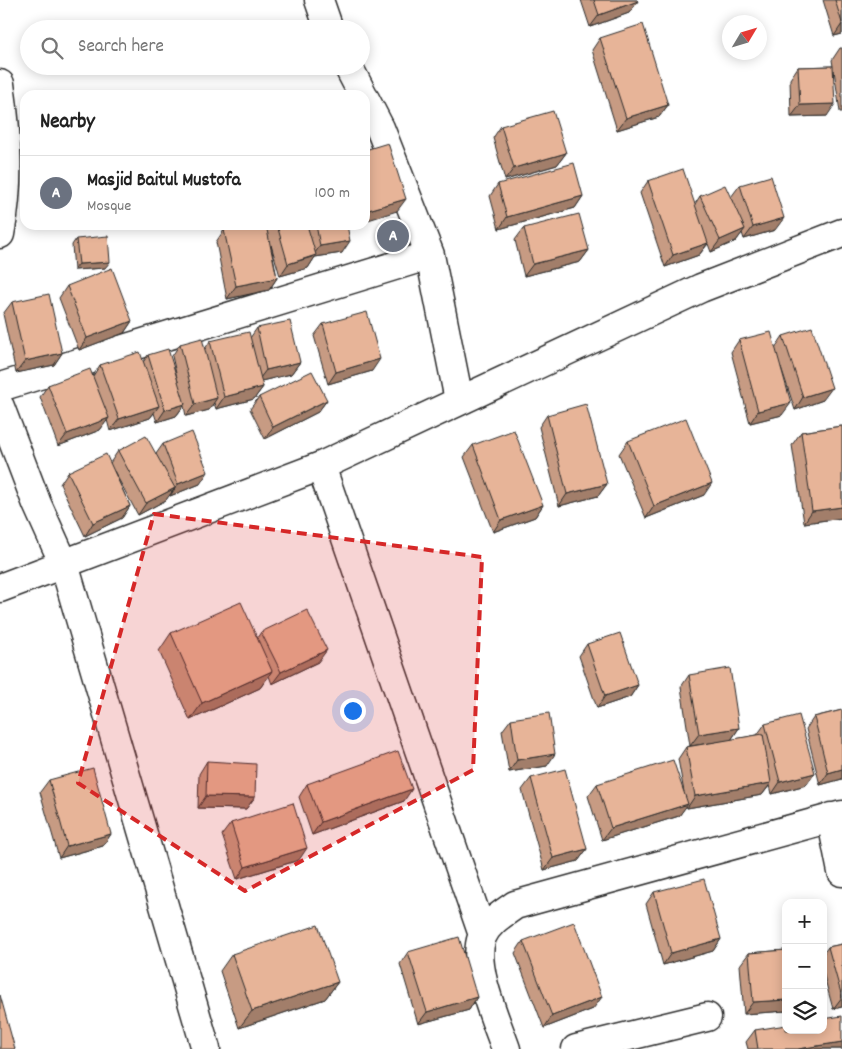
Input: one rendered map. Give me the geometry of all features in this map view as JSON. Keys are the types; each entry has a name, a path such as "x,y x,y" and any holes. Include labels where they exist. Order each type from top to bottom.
{"street":[{"path":"319,0 325,20"},
{"path":"353,75 360,90"},
{"path":"0,84 7,156 6,206 0,234"},
{"path":"370,109 380,128 430,255 459,400"},
{"path":"0,588 321,466 700,288 842,233"},
{"path":"0,387 430,255"},
{"path":"2,421 64,564 206,1049"},
{"path":"321,466 483,936"},
{"path":"506,1049 478,958 483,936 497,918 515,905 837,816 842,872"},
{"path":"576,1049 707,1017"}],"highlighted area":[{"path":"154,514 482,557 473,770 245,891 78,783"}],"building":[{"path":"594,0 637,0 638,1 599,15"},
{"path":"835,0 842,0 842,23"},
{"path":"643,24 668,105 626,118 600,38"},
{"path":"833,66 835,104 800,105 798,67"},
{"path":"553,111 566,153 514,168 501,126"},
{"path":"388,143 406,199 370,210 370,148"},
{"path":"574,163 583,196 507,217 498,184"},
{"path":"683,169 708,243 673,255 648,181"},
{"path":"771,176 784,218 753,227 740,185"},
{"path":"725,185 745,229 720,240 700,196"},
{"path":"579,214 589,250 533,264 524,228"},
{"path":"224,230 267,230 277,278 236,286"},
{"path":"278,230 308,230 316,255 288,264"},
{"path":"317,230 348,230 350,241 320,246"},
{"path":"108,236 110,262 79,264 76,239"},
{"path":"112,268 132,321 87,338 67,286"},
{"path":"49,294 62,353 25,361 12,302"},
{"path":"367,312 380,359 336,372 323,324"},
{"path":"290,321 300,362 266,370 257,328"},
{"path":"812,327 832,388 803,397 783,336"},
{"path":"249,332 263,387 224,397 210,341"},
{"path":"771,332 791,403 758,411 739,340"},
{"path":"202,338 217,398 195,404 180,344"},
{"path":"168,349 185,404 165,410 148,355"},
{"path":"140,352 159,406 119,419 100,365"},
{"path":"90,369 109,418 67,434 48,385"},
{"path":"312,371 327,400 273,427 259,397"},
{"path":"586,404 607,484 567,494 547,415"},
{"path":"686,418 712,483 654,506 628,441"},
{"path":"842,426 842,507 812,511 801,432"},
{"path":"514,430 543,505 501,520 473,445"},
{"path":"192,432 208,472 178,484 163,444"},
{"path":"146,436 175,488 146,503 118,451"},
{"path":"106,454 130,506 93,523 68,472"},
{"path":"241,602 272,671 202,703 171,633"},
{"path":"307,610 327,650 281,672 261,632"},
{"path":"620,633 638,685 605,696 587,644"},
{"path":"730,668 739,728 699,734 689,675"},
{"path":"842,710 842,769 828,773 814,717"},
{"path":"549,713 555,754 517,760 511,719"},
{"path":"799,715 815,773 780,782 765,724"},
{"path":"763,734 771,783 695,796 686,747"},
{"path":"398,751 412,789 321,822 307,784"},
{"path":"673,760 688,804 611,828 597,784"},
{"path":"207,761 256,764 255,797 206,796"},
{"path":"93,768 111,834 67,846 49,780"},
{"path":"565,769 587,849 553,858 531,778"},
{"path":"293,803 307,848 245,867 231,823"},
{"path":"704,879 721,939 671,953 654,892"},
{"path":"574,922 602,997 552,1016 523,941"},
{"path":"318,925 338,982 252,1011 232,954"},
{"path":"459,937 477,997 427,1012 408,952"},
{"path":"842,944 842,997 828,947"},
{"path":"782,950 782,1000 753,1002 749,953"},
{"path":"0,995 15,1049 0,1049"},
{"path":"842,1016 842,1042 798,1049 758,1049 755,1030 782,1026 782,1034 827,1034 827,1018"}],"place":[{"name":"Masjid Baitul Mustofa","path":"393,236"}]}
